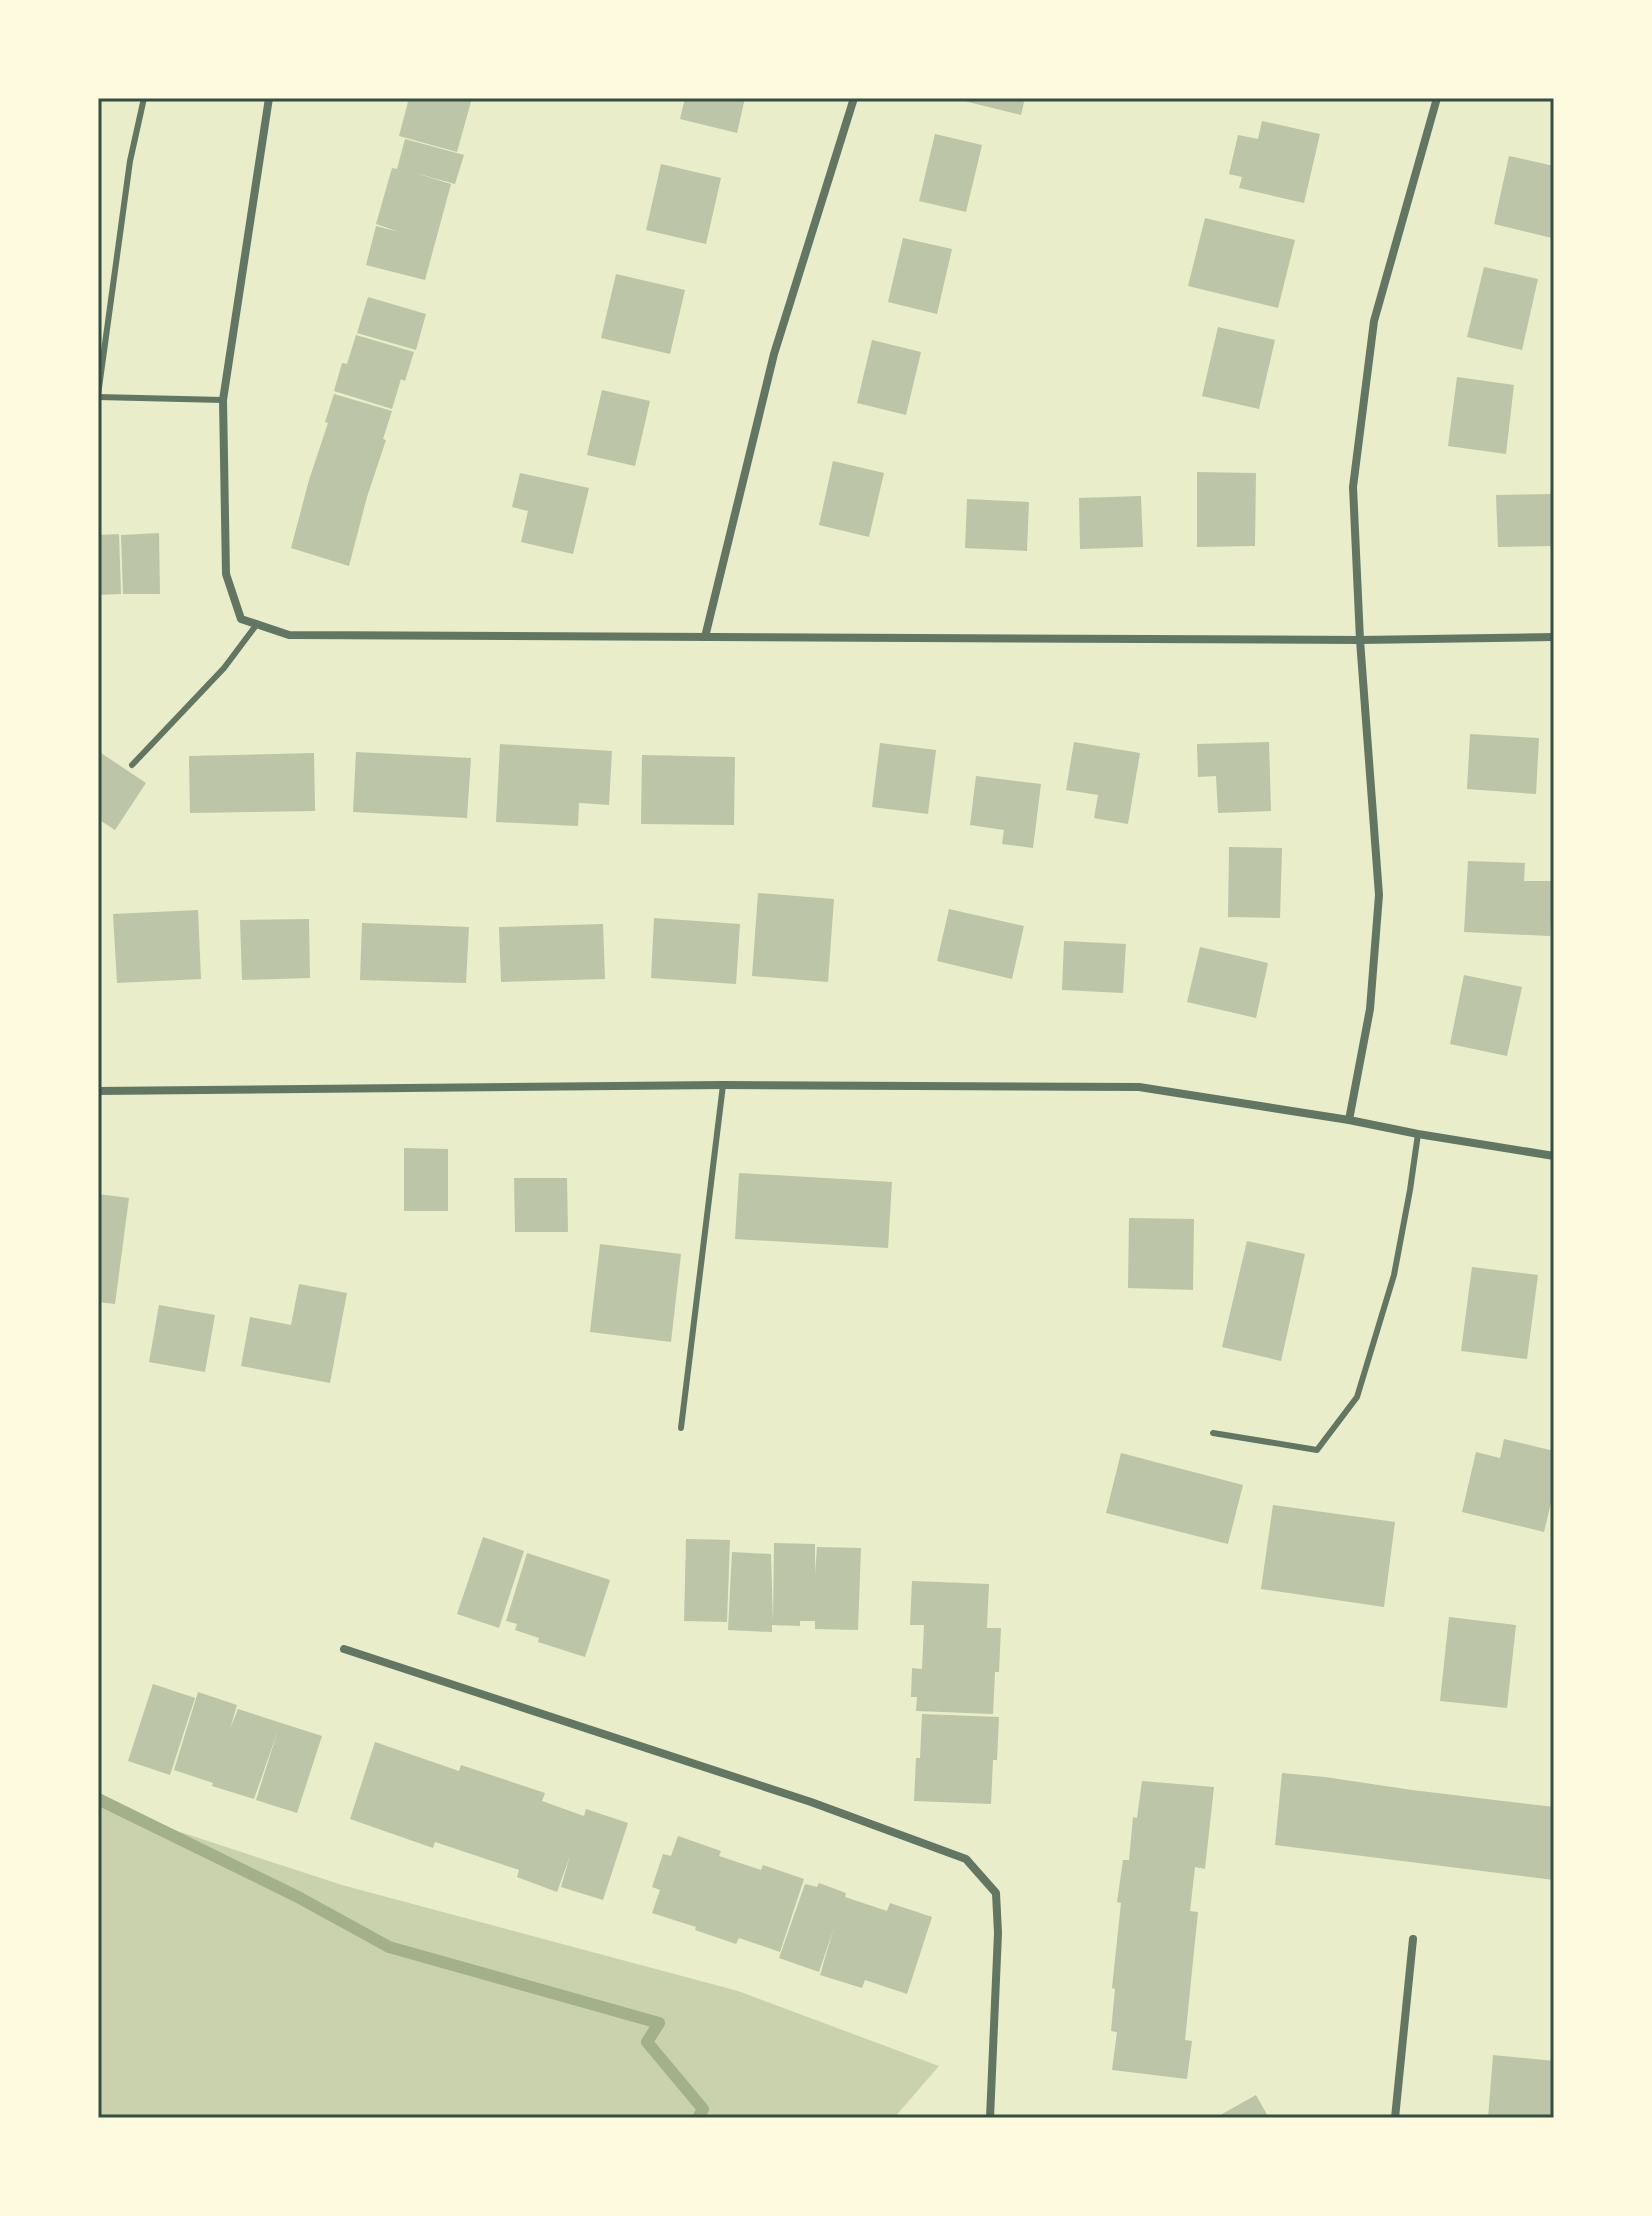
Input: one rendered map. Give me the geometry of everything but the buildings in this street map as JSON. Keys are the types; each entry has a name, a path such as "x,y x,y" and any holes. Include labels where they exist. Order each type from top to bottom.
{"street":[{"path":"269,98 223,400 226,574 241,619 289,635 1360,640 1554,637"},
{"path":"705,637 774,354 854,98"},
{"path":"1349,1120 1370,1009 1379,895 1360,640 1353,487 1374,321 1437,98"},
{"path":"98,1091 723,1085 1139,1087 1554,1156"},
{"path":"344,1649 811,1802 966,1859 996,1893 998,1933 990,2118"},
{"path":"1395,2118 1413,1939"}],"lane":[{"path":"144,98 130,161 98,396 223,400"},
{"path":"132,765 224,668 257,624"},
{"path":"681,1428 723,1085"},
{"path":"1213,1433 1317,1450 1357,1397 1394,1275 1418,1134"}],"green space":[{"path":"98,1805 342,1885 738,1991 939,2066 894,2118 98,2118"}],"waterway":[{"path":"98,1799 298,1897 389,1947 659,2023 647,2042 703,2109 698,2118"}]}
